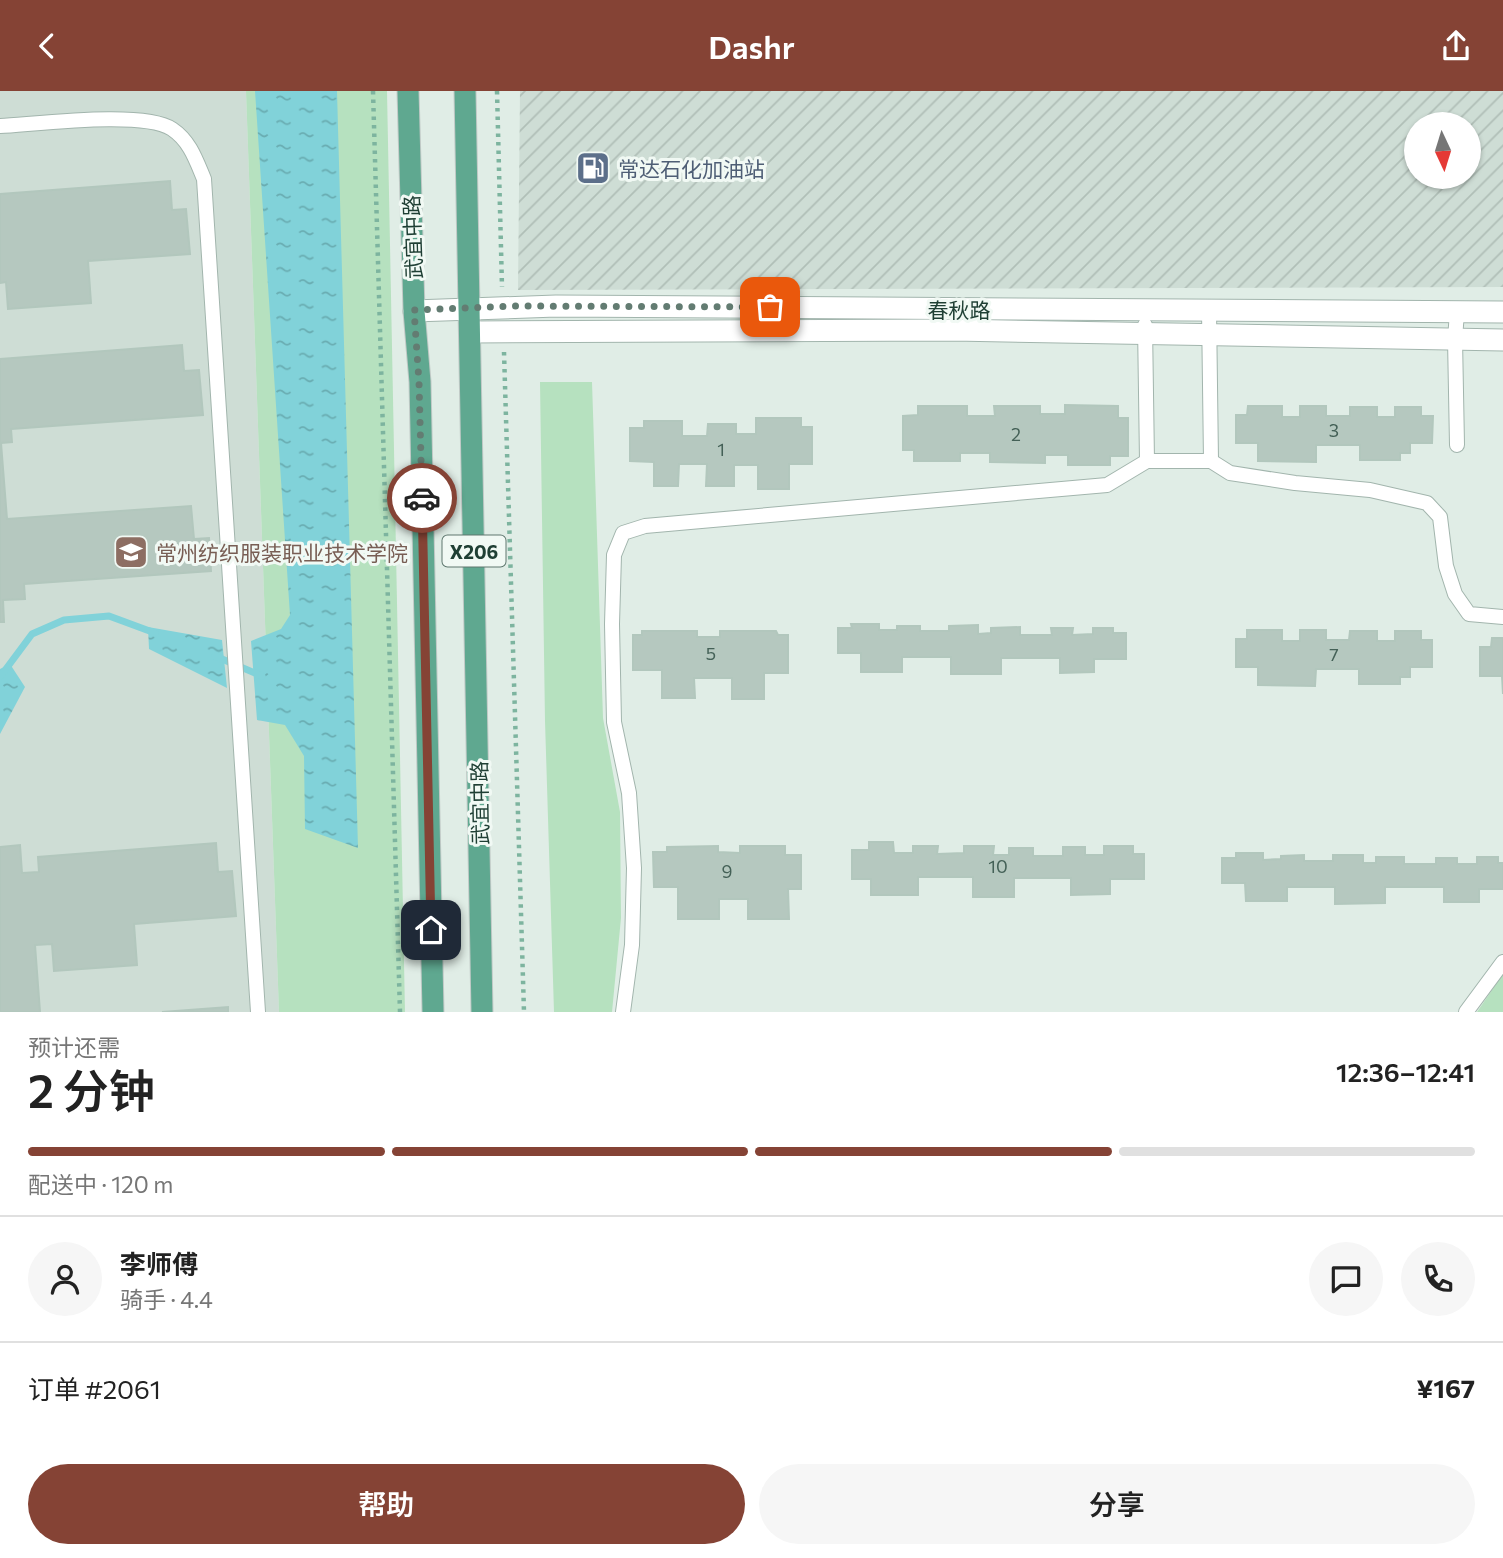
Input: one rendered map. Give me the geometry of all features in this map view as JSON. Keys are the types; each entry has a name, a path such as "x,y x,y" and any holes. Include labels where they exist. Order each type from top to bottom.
{"main road":[{"name":"武宜中路","path":"408,91 414,310 419,382 433,1012"},
{"name":"武宜中路","path":"465,91 482,1012"}],"street":[{"name":"春秋路","path":"414,310 502,307 1503,312"},
{"name":"春秋路","path":"471,332 954,330 1503,340"}],"lane":[{"path":"0,126 129,118 171,128 192,149 204,179 258,1012"},
{"path":"1144,310 1147,461"},
{"path":"1209,310 1211,461"},
{"path":"1457,312 1457,445"},
{"path":"623,1012 632,945 634,868 629,793 614,722 614,555 623,533 645,526 1107,485 1147,461 1211,461 1230,473 1295,484 1370,489 1427,503 1440,517 1446,566 1455,594 1468,614 1503,617"},
{"path":"1466,1012 1503,962"}],"path":[{"path":"373,91 400,1012"},
{"path":"497,91 502,307"},
{"path":"503,333 523,1012"}],"shaded area":[{"name":"常州纺织服装职业技术学院","path":"0,91 246,91 279,1012 0,1012"},
{"path":"520,91 1503,91 1503,287 518,290"}],"green space":[{"path":"246,91 387,91 405,1012 279,1012"},
{"path":"540,382 592,382 603,718 620,812 621,918 612,1012 554,1012 545,721"},
{"path":"1503,974 1503,1012 1477,1012"}],"water":[{"path":"255,91 337,91 358,848 305,829 304,756 285,725 257,720 251,641 281,629 290,615"},
{"path":"148,627 222,640 227,688 149,649"},
{"path":"10,664 25,687 0,734 0,669"}],"building":[{"path":"170,181 172,210 186,209 190,254 88,261 91,303 8,309 6,282 0,283 0,194"},
{"path":"182,345 184,371 199,370 203,415 11,429 12,442 1,443 7,519 191,506 194,539 209,538 211,571 24,584 25,599 3,600 4,622 0,622 0,359"},
{"path":"1065,405 1118,406 1118,418 1128,418 1128,456 1110,456 1110,465 1068,465 1068,455 1045,455 1045,463 990,462 990,453 960,453 960,461 914,461 914,450 903,450 903,416 918,415 918,406 967,406 967,416 995,416 994,406 1040,406 1040,414 1065,414"},
{"path":"1248,406 1282,406 1282,417 1300,417 1300,406 1326,406 1326,416 1350,416 1350,407 1377,407 1377,417 1395,417 1395,407 1421,407 1421,416 1433,416 1432,443 1410,443 1410,453 1400,453 1400,460 1360,460 1360,445 1316,445 1316,462 1258,461 1258,443 1236,443 1236,415 1247,415"},
{"path":"756,418 801,418 801,427 812,427 812,464 789,464 789,489 758,489 758,465 734,465 734,486 706,486 707,464 679,464 678,486 654,486 654,462 630,461 630,428 644,428 644,421 682,421 682,436 707,436 708,424 736,424 736,434 756,434"},
{"path":"851,624 879,624 879,630 897,630 897,626 920,626 920,631 949,631 949,626 978,625 978,634 991,633 991,628 1020,627 1020,635 1052,635 1051,628 1073,628 1072,635 1093,634 1093,628 1113,628 1113,633 1126,633 1126,659 1094,659 1094,672 1060,673 1060,658 1001,658 1001,674 951,674 951,657 902,657 902,672 861,672 861,653 838,653 838,628 852,628"},
{"path":"1247,630 1282,630 1282,641 1300,641 1300,630 1326,630 1326,640 1349,640 1350,631 1377,631 1377,641 1395,641 1395,631 1421,631 1421,640 1432,640 1432,667 1410,667 1410,677 1400,677 1400,684 1359,684 1359,669 1316,669 1315,686 1258,685 1258,667 1236,667 1236,639 1247,639"},
{"path":"642,631 697,631 697,637 720,637 720,631 776,631 778,635 788,635 788,673 764,673 764,699 732,699 732,678 694,678 695,698 662,698 662,670 633,670 633,635 642,635"},
{"path":"1492,638 1503,638 1503,694 1502,676 1480,676 1480,647 1491,647"},
{"path":"869,842 893,842 894,853 913,853 913,846 938,846 937,854 964,853 964,846 994,846 993,855 1009,855 1009,848 1033,848 1033,856 1063,856 1063,847 1085,847 1085,855 1104,855 1104,846 1133,846 1133,854 1144,854 1144,879 1110,879 1110,894 1071,895 1071,878 1014,878 1014,897 973,897 973,877 918,877 918,895 871,895 871,879 852,879 852,850 869,850"},
{"path":"216,843 218,872 232,871 236,916 134,924 137,965 54,971 52,944 35,945 40,1012 0,1012 0,847 20,845 22,873 39,872 38,857"},
{"path":"718,846 718,852 740,853 740,846 785,846 785,855 801,855 801,889 788,889 789,919 748,919 748,899 719,899 719,919 678,919 678,887 654,887 653,852 667,852 667,847"},
{"path":"1236,853 1263,853 1263,860 1304,855 1304,861 1333,861 1333,855 1363,855 1363,863 1376,863 1376,857 1404,857 1404,864 1436,864 1436,858 1457,858 1457,864 1477,864 1477,857 1498,857 1498,863 1503,863 1503,889 1479,889 1479,902 1444,902 1444,887 1385,887 1385,903 1335,904 1335,887 1287,887 1287,901 1246,901 1245,883 1222,883 1222,858 1236,858"},
{"path":"228,1007 228,1012 162,1012"}],"waterway":[{"path":"0,677 32,634 64,620 109,616 155,633"},
{"path":"215,656 262,676"}],"way so far":[{"path":"422,498 414,310 516,306 770,307"}],"place":[{"name":"常达石化加油站","path":"593,168"},
{"name":"常州纺织服装职业技术学院","path":"131,552"}],"route":[{"path":"422,498 431,930"}]}
